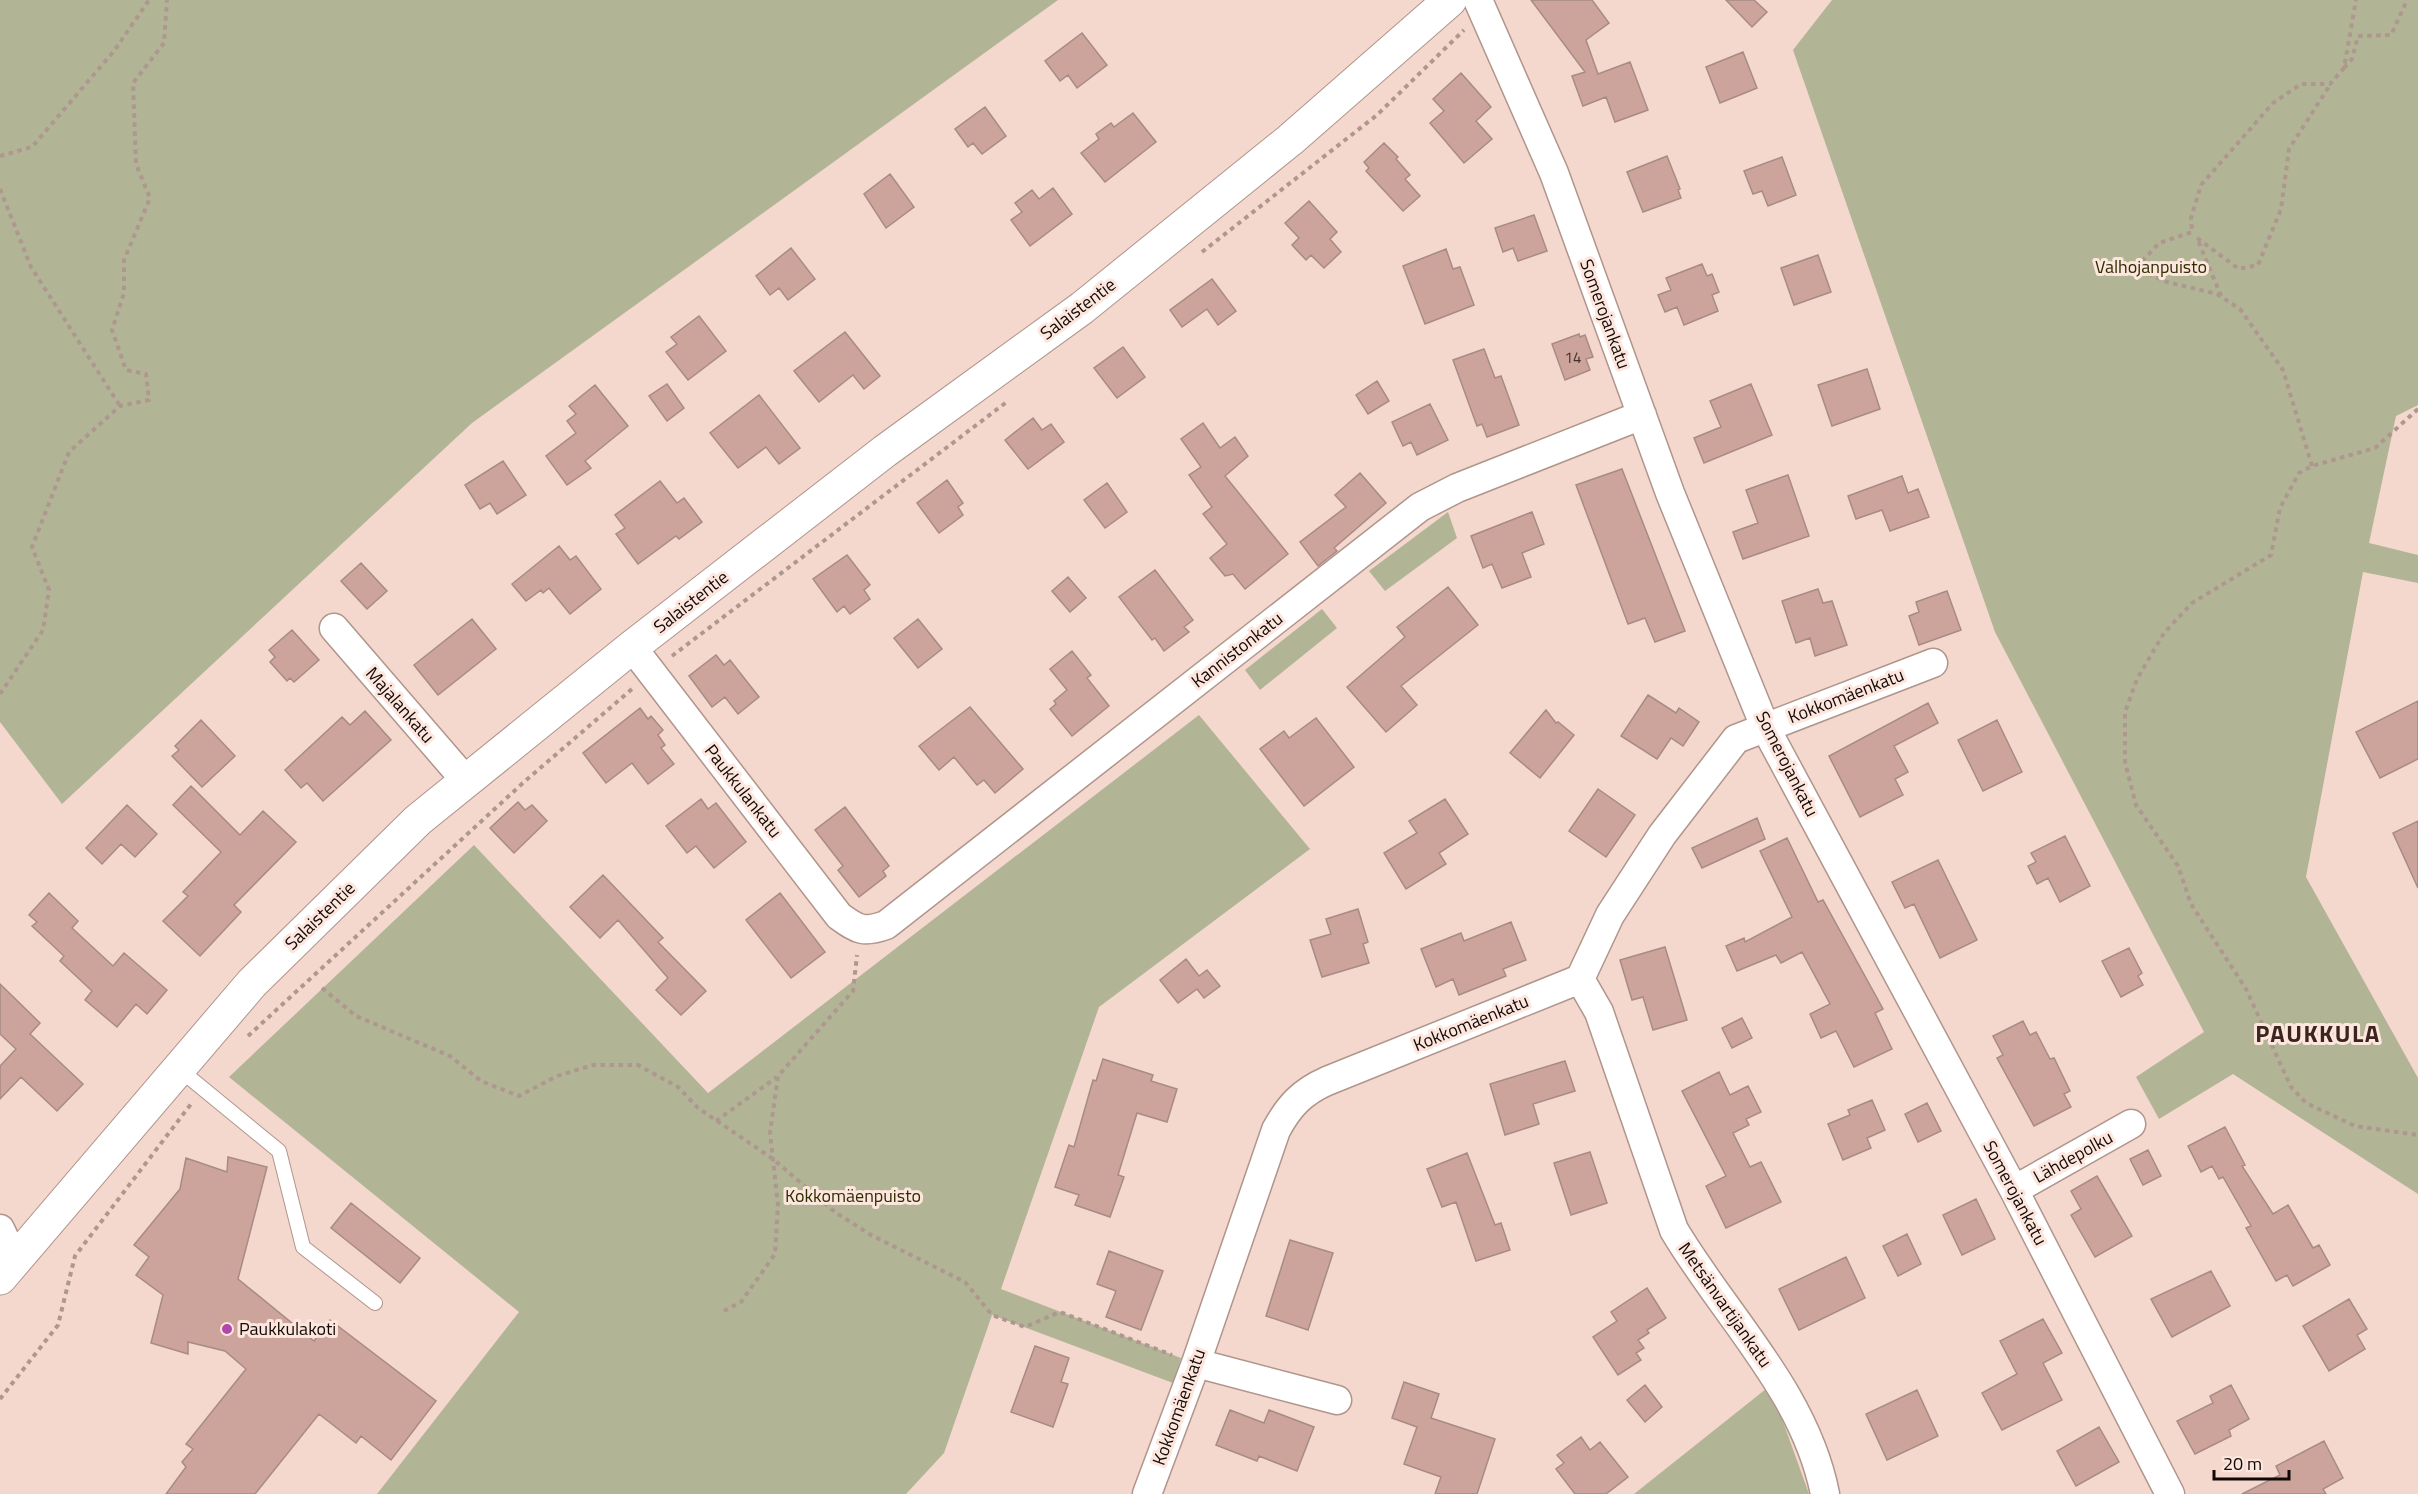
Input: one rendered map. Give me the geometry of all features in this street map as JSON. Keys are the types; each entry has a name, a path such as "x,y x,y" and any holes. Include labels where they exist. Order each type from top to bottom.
{"street":[{"name":"Salaistentie","path":"7,1268 177,1068 268,966 418,820 467,782 642,660 885,450 1082,308 1290,140 1450,0"},
{"name":"Somerojankatu","path":"1481,5 1554,173 1642,415 1765,727 2014,1190 2170,1494"},
{"name":"Kannistonkatu","path":"860,930 886,925 1420,507 1457,488 1642,415"},
{"name":"Majalankatu","path":"334,628 467,782"},
{"name":"Paukkulankatu","path":"642,660 839,916 860,930"},
{"name":"Kokkomäenkatu","path":"1147,1494 1196,1363 1276,1130 1287,1110 1306,1091 1327,1081 1580,979 1610,915 1662,835 1736,739 1933,663"},
{"name":"Metsänvartijankatu","path":"1580,979 1599,1012 1674,1230 1692,1260 1765,1359 1799,1421 1822,1479 1825,1494"},
{"name":"Lähdepolku","path":"2014,1190 2131,1124"},
{"path":"0,1229 7,1268"},
{"path":"1196,1363 1337,1400"}],"lane":[{"path":"177,1068 279,1151 303,1247 375,1303"}],"path":[{"path":"0,156 32,147 114,51 149,0"},
{"path":"0,694 43,630 49,590 32,548 69,452 120,406 149,400 146,374 126,370 112,330 124,293 124,260 150,198 136,164 134,83 164,43 167,0"},
{"path":"2344,68 2356,0"},
{"path":"2330,84 2301,84 2273,103 2201,185 2191,218 2192,232 2238,269 2258,265 2281,209 2289,149 2330,84 2352,58 2358,36 2391,35 2407,0"},
{"path":"1200,254 1377,116 1481,5"},
{"path":"0,189 31,267 120,406"},
{"path":"2192,232 2159,243 2136,268 2167,282 2222,297 2240,309 2283,370 2312,466"},
{"path":"2197,238 2222,297"},
{"path":"247,1037 524,782 642,660 1013,397"},
{"path":"2418,409 2375,448 2312,466 2299,473 2280,508 2271,555 2192,603 2164,633 2137,679 2125,712 2125,762 2136,804 2178,866 2191,904 2246,989 2291,1087 2306,1103 2355,1126 2418,1134"},
{"path":"716,1121 778,1076 853,991 860,930"},
{"path":"322,988 356,1016 450,1056 481,1081 519,1096 557,1076 593,1065 638,1065 678,1087 716,1121 773,1159 835,1212 871,1235 965,1282 992,1315 1025,1327 1060,1312 1196,1363"},
{"path":"724,1311 741,1302 775,1254 778,1205 770,1133 778,1076"},
{"path":"0,1399 58,1324 75,1256 202,1089"}],"green space":[{"path":"0,0 1058,0 472,423 62,804 0,722"},
{"name":"Valhojanpuisto","path":"1832,0 2418,0 2418,405 2396,416 2369,543 2418,555 2418,583 2363,572 2306,877 2418,1078 2418,1194 2233,1074 2159,1119 2136,1077 2204,1032 1995,632 1793,50"},
{"path":"1448,512 1457,538 1385,591 1369,571"},
{"path":"1322,609 1337,628 1260,690 1245,670"},
{"name":"Kokkomäenpuisto","path":"1199,715 1310,849 1099,1007 1001,1289 1181,1358 1173,1383 992,1315 944,1453 906,1494 377,1494 519,1312 229,1077 474,845 708,1093"},
{"path":"1766,1389 1781,1416 1809,1494 1634,1494"}],"building":[{"path":"1531,0 1592,0 1609,23 1586,40 1598,74 1630,62 1648,110 1615,122 1606,97 1583,106 1572,76 1585,72"},
{"path":"1726,0 1754,0 1767,12 1752,27"},
{"path":"1082,33 1107,65 1077,88 1068,75 1060,81 1045,61"},
{"path":"1743,52 1757,88 1720,103 1706,67"},
{"path":"1461,73 1491,107 1476,121 1492,139 1464,163 1430,123 1444,111 1433,99"},
{"path":"985,107 1006,136 982,154 973,143 968,147 955,129"},
{"path":"1133,113 1156,142 1105,182 1081,153 1099,139 1096,134 1111,123 1114,127"},
{"path":"1384,143 1398,157 1396,159 1410,175 1405,179 1420,196 1403,211 1366,171 1369,168 1364,162"},
{"path":"1667,156 1680,189 1678,190 1681,198 1643,212 1627,172"},
{"path":"1782,157 1796,195 1768,206 1762,191 1753,194 1744,171"},
{"path":"890,174 914,207 886,228 864,194"},
{"path":"1053,188 1072,214 1030,246 1011,220 1022,212 1015,203 1032,190 1039,199"},
{"path":"1309,201 1337,232 1330,239 1341,252 1324,268 1311,255 1306,260 1292,245 1299,238 1285,223"},
{"path":"1534,215 1547,251 1518,261 1513,248 1503,252 1495,228"},
{"path":"791,248 815,279 788,300 779,288 770,295 756,276"},
{"path":"1446,249 1453,269 1460,267 1474,305 1425,324 1403,266"},
{"path":"1818,255 1831,292 1794,305 1781,268"},
{"path":"1702,264 1707,276 1712,274 1719,292 1712,295 1718,311 1684,325 1677,307 1665,312 1658,295 1671,290 1666,278"},
{"path":"1212,279 1236,311 1218,325 1207,309 1182,327 1170,310"},
{"path":"699,316 726,351 688,380 666,352 677,344 671,337"},
{"path":"845,332 880,376 864,389 853,375 819,402 794,371"},
{"path":"1579,334 1580,337 1585,335 1593,357 1586,359 1590,370 1565,380 1552,344"},
{"path":"1123,347 1145,377 1117,398 1094,368"},
{"path":"1484,349 1495,378 1501,376 1519,425 1487,437 1482,424 1477,426 1453,360"},
{"path":"1867,369 1880,409 1832,426 1818,385"},
{"path":"1377,381 1389,401 1368,414 1356,395"},
{"path":"667,384 684,408 667,421 649,396"},
{"path":"1751,384 1772,435 1704,463 1694,438 1721,427 1710,401"},
{"path":"595,385 628,426 585,461 591,468 567,485 546,456 576,433 567,421 576,414 569,406"},
{"path":"759,395 800,448 779,464 766,447 738,468 710,433"},
{"path":"1430,404 1448,440 1417,455 1411,442 1403,446 1392,422"},
{"path":"1033,418 1042,430 1051,424 1064,442 1028,469 1005,440"},
{"path":"1203,423 1220,448 1235,437 1248,456 1225,476 1288,554 1245,589 1233,574 1225,576 1210,558 1227,544 1203,514 1212,507 1189,475 1201,467 1181,439"},
{"path":"503,461 526,495 497,514 490,503 480,509 465,485"},
{"path":"1622,469 1685,631 1655,642 1645,618 1628,624 1576,485"},
{"path":"1360,473 1386,503 1334,548 1337,551 1318,566 1300,542 1346,507 1335,495"},
{"path":"1788,475 1809,536 1743,559 1733,532 1758,523 1746,490"},
{"path":"1902,476 1908,493 1918,489 1929,517 1890,531 1882,510 1856,519 1848,496"},
{"path":"947,480 963,503 958,507 963,515 939,533 917,503"},
{"path":"660,481 677,503 684,498 702,522 679,539 676,536 638,564 616,534 625,528 615,515"},
{"path":"1107,483 1127,512 1105,528 1084,500"},
{"path":"1532,512 1544,544 1522,553 1531,577 1502,588 1492,564 1483,568 1471,536"},
{"path":"559,546 570,560 576,556 601,589 570,614 549,588 543,593 541,590 526,601 512,584"},
{"path":"847,555 870,585 864,590 870,599 850,614 844,606 837,612 813,579"},
{"path":"361,563 387,591 367,609 341,581"},
{"path":"1155,570 1193,620 1184,627 1189,632 1164,651 1155,638 1152,640 1119,597"},
{"path":"1068,577 1086,598 1070,612 1052,591"},
{"path":"1448,587 1478,625 1401,686 1417,705 1386,732 1347,687 1405,637 1397,627"},
{"path":"1818,589 1823,603 1832,601 1847,645 1815,656 1810,638 1796,643 1782,601"},
{"path":"1947,591 1961,630 1919,645 1909,616 1919,612 1916,602"},
{"path":"472,619 496,649 438,695 414,665"},
{"path":"918,619 942,649 918,668 894,638"},
{"path":"292,630 319,660 294,682 290,678 287,681 270,662 275,657 269,650"},
{"path":"1072,651 1091,675 1087,678 1109,706 1072,736 1050,709 1056,704 1054,701 1067,690 1050,669"},
{"path":"716,655 724,665 730,660 759,697 738,714 725,697 712,707 689,676"},
{"path":"1648,695 1676,713 1679,708 1699,722 1683,746 1671,738 1657,759 1621,736"},
{"path":"2418,701 2418,759 2380,778 2356,732"},
{"path":"1928,703 1938,723 1894,746 1908,772 1895,779 1903,795 1860,817 1829,756"},
{"path":"970,707 1023,769 995,793 984,780 977,785 954,757 939,770 919,746"},
{"path":"640,708 648,719 651,716 663,730 658,735 665,745 661,748 674,764 648,784 632,763 606,783 583,753"},
{"path":"1546,710 1556,723 1558,722 1574,735 1540,778 1510,753"},
{"path":"365,711 391,740 323,801 307,783 301,788 285,770 342,717 350,725"},
{"path":"1316,718 1354,767 1304,806 1260,749 1284,731 1289,738"},
{"path":"201,720 235,756 202,787 172,756 179,750 175,746"},
{"path":"1997,720 2022,772 1983,791 1958,740"},
{"path":"191,786 240,835 263,811 296,842 234,905 241,912 200,956 163,921 188,896 183,892 221,852 173,805"},
{"path":"1598,789 1635,815 1606,857 1569,831"},
{"path":"701,799 708,809 716,803 746,842 714,868 696,846 687,853 666,826"},
{"path":"1445,799 1468,834 1439,853 1446,864 1406,889 1384,853 1417,833 1409,821"},
{"path":"518,802 525,810 532,805 547,821 514,853 490,828"},
{"path":"127,805 157,834 135,857 121,844 102,864 86,848"},
{"path":"845,807 889,866 883,871 886,876 859,897 838,870 843,866 815,830"},
{"path":"1757,818 1765,839 1702,868 1692,848"},
{"path":"2418,821 2418,888 2393,833"},
{"path":"2065,836 2090,886 2060,902 2048,878 2037,884 2028,866 2036,862 2031,853"},
{"path":"1787,838 1818,902 1823,900 1883,1009 1875,1013 1892,1049 1854,1067 1836,1031 1821,1038 1810,1014 1830,1004 1802,952 1781,963 1776,955 1737,971 1726,946 1744,938 1745,942 1792,917 1760,851"},
{"path":"1938,860 1977,940 1940,958 1914,904 1905,908 1892,882"},
{"path":"603,875 663,938 658,942 706,991 681,1015 656,990 668,978 618,920 600,938 570,907"},
{"path":"49,893 78,921 72,928 113,966 124,953 167,990 147,1014 136,1004 117,1027 85,1000 92,991 60,961 64,956 32,926 37,922 29,915"},
{"path":"780,893 825,952 791,978 746,920"},
{"path":"1358,909 1368,942 1363,944 1369,963 1322,977 1310,940 1331,934 1326,919"},
{"path":"1511,922 1526,960 1503,969 1506,976 1459,995 1453,979 1436,987 1421,949 1461,933 1464,941"},
{"path":"1665,947 1687,1020 1653,1030 1643,997 1632,1000 1620,960"},
{"path":"2129,948 2142,973 2138,976 2143,985 2121,997 2102,961"},
{"path":"1186,959 1199,976 1207,970 1220,986 1204,998 1197,989 1178,1003 1160,980"},
{"path":"0,984 40,1023 30,1034 83,1084 57,1111 21,1077 0,1099 0,1066 16,1049 0,1034"},
{"path":"1742,1018 1752,1038 1732,1048 1722,1028"},
{"path":"2023,1021 2030,1035 2036,1032 2050,1059 2054,1058 2070,1091 2064,1094 2071,1107 2034,1126 1997,1058 2003,1055 1993,1036"},
{"path":"1103,1059 1153,1075 1151,1081 1177,1089 1167,1122 1137,1113 1118,1175 1124,1177 1110,1217 1075,1205 1079,1195 1055,1187 1069,1145 1074,1147 1093,1080 1096,1081"},
{"path":"1565,1061 1575,1091 1533,1104 1539,1124 1505,1135 1490,1084"},
{"path":"1719,1072 1730,1095 1748,1086 1761,1112 1746,1119 1749,1125 1733,1133 1750,1167 1761,1162 1781,1202 1726,1228 1706,1186 1726,1176 1682,1091"},
{"path":"1872,1100 1885,1130 1867,1138 1871,1148 1843,1160 1828,1124 1850,1115 1848,1110"},
{"path":"1927,1103 1941,1131 1918,1142 1905,1114"},
{"path":"2225,1127 2245,1165 2242,1166 2273,1214 2288,1205 2313,1248 2319,1245 2330,1265 2293,1286 2287,1275 2276,1281 2246,1228 2251,1226 2223,1177 2219,1179 2212,1166 2201,1172 2188,1146"},
{"path":"2148,1150 2161,1176 2143,1185 2130,1159"},
{"path":"1590,1152 1607,1203 1571,1215 1554,1163"},
{"path":"1467,1153 1495,1225 1501,1223 1510,1250 1476,1261 1456,1202 1442,1207 1427,1169"},
{"name":"Paukkulakoti","path":"228,1157 267,1167 238,1279 314,1341 330,1320 436,1401 391,1460 361,1436 356,1443 319,1414 255,1494 166,1494 186,1467 182,1462 193,1449 186,1444 246,1369 225,1351 188,1342 188,1354 151,1343 163,1295 136,1275 149,1257 134,1245 180,1189 186,1158 227,1172"},
{"path":"2097,1176 2132,1236 2095,1257 2071,1215 2081,1209 2071,1191"},
{"path":"1976,1199 1995,1239 1962,1255 1943,1215"},
{"path":"351,1203 420,1258 400,1283 331,1228"},
{"path":"1907,1234 1921,1264 1898,1276 1883,1246"},
{"path":"1290,1240 1333,1253 1308,1330 1266,1316"},
{"path":"1109,1251 1163,1271 1141,1330 1106,1317 1116,1291 1097,1284"},
{"path":"1846,1257 1865,1298 1799,1330 1779,1289"},
{"path":"2211,1271 2230,1306 2172,1337 2151,1299"},
{"path":"1647,1288 1666,1318 1647,1330 1649,1333 1638,1340 1644,1348 1636,1353 1641,1360 1618,1375 1593,1337 1617,1321 1611,1312"},
{"path":"2349,1299 2367,1329 2357,1335 2365,1349 2329,1371 2303,1326"},
{"path":"2043,1319 2062,1353 2043,1363 2062,1400 2002,1430 1982,1393 2017,1374 2000,1341"},
{"path":"1035,1346 1069,1358 1061,1382 1068,1384 1053,1427 1011,1412"},
{"path":"1404,1382 1439,1394 1431,1418 1495,1439 1477,1494 1435,1494 1441,1477 1404,1464 1417,1427 1392,1418"},
{"path":"1645,1385 1662,1407 1645,1422 1627,1400"},
{"path":"2231,1385 2249,1419 2229,1430 2231,1436 2195,1454 2177,1421 2213,1403 2210,1396"},
{"path":"1917,1390 1938,1436 1887,1460 1866,1414"},
{"path":"1230,1410 1264,1423 1269,1410 1314,1427 1297,1471 1259,1456 1257,1461 1216,1445"},
{"path":"2099,1427 2119,1462 2076,1486 2057,1451"},
{"path":"1581,1437 1590,1450 1600,1442 1628,1477 1606,1494 1575,1494 1556,1469 1564,1463 1557,1455"},
{"path":"2324,1441 2343,1478 2323,1489 2326,1494 2242,1494 2280,1475 2276,1466"}],"place":[{"name":"Paukkulakoti","path":"227,1329"}],"district":[{"name":"PAUKKULA","path":"2318,1034"}]}
